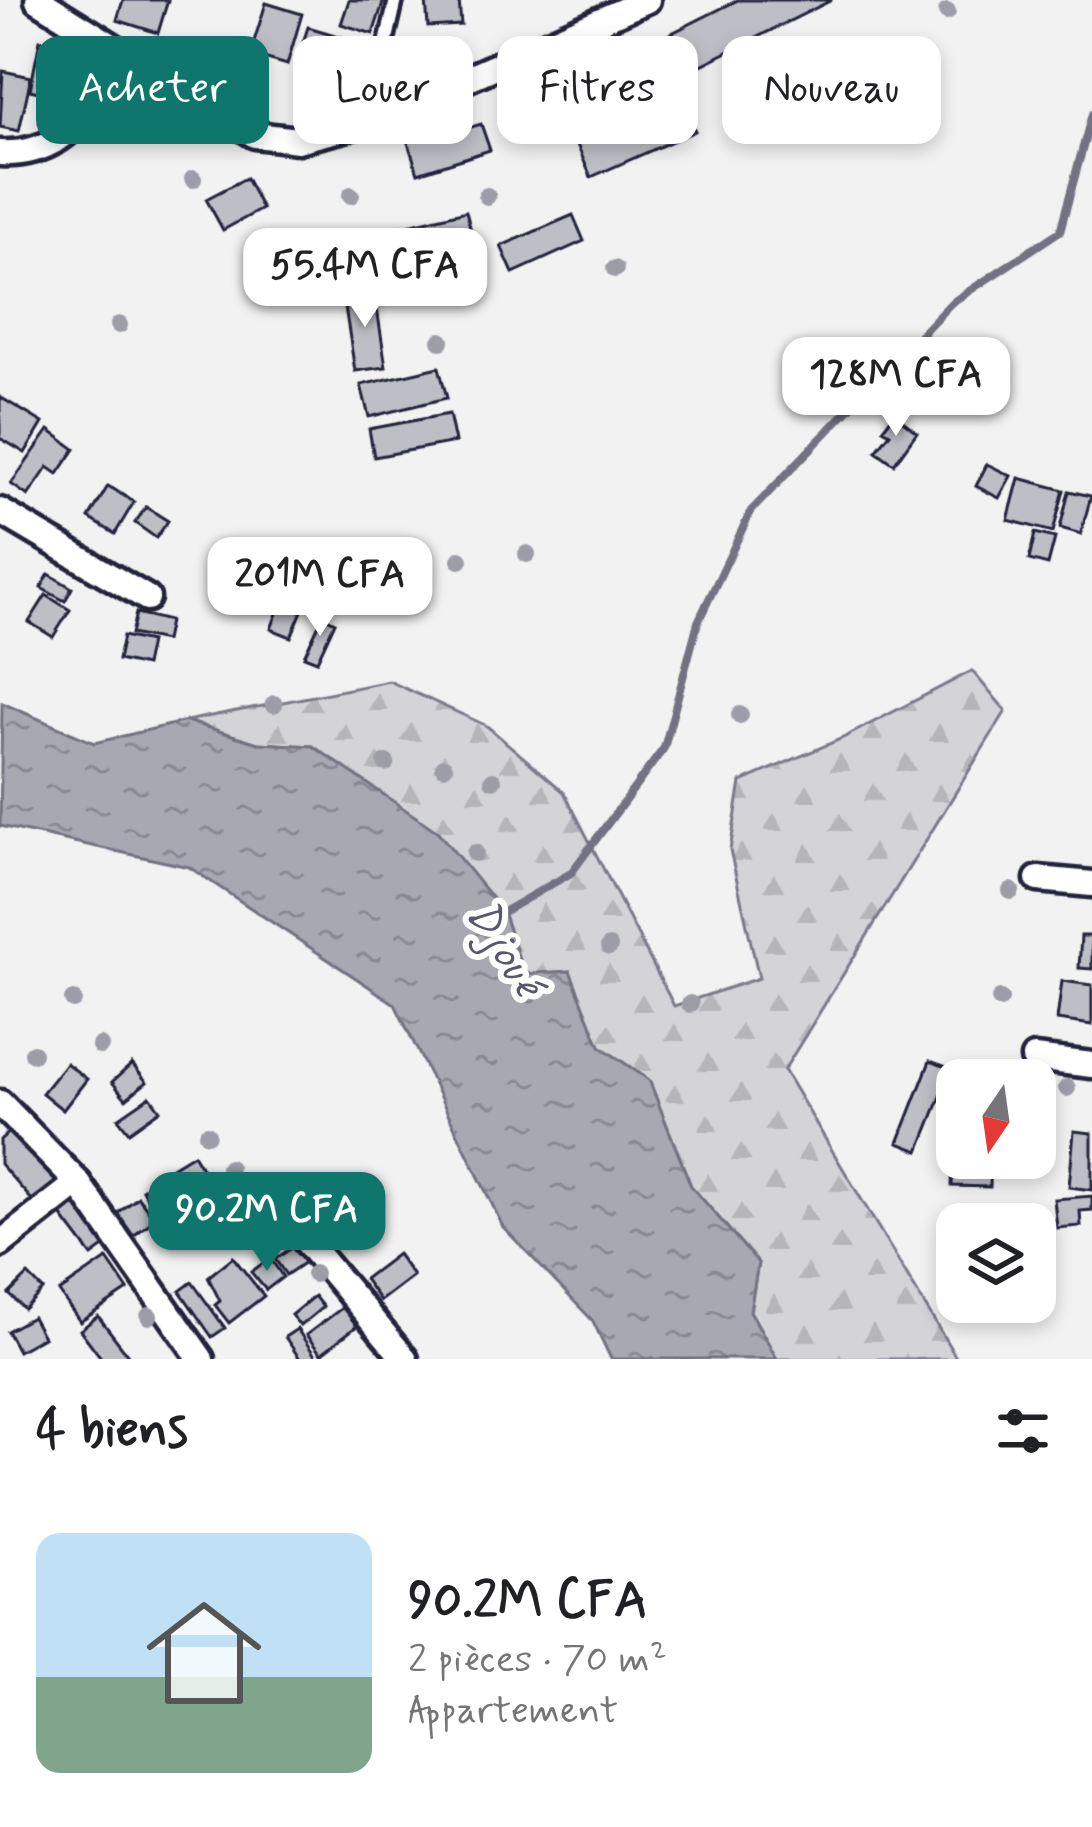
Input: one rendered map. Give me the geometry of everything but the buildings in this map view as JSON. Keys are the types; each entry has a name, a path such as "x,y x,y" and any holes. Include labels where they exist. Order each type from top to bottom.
{"street":[{"path":"38,0 91,36"},
{"path":"473,76 647,0"},
{"path":"0,153 18,154 53,144"},
{"path":"0,511 147,598"},
{"path":"1038,879 1092,884"},
{"path":"1034,1058 1092,1065"},
{"path":"0,1103 78,1183 187,1355"},
{"path":"0,1244 78,1183"},
{"path":"296,1229 404,1359"}],"lane":[{"path":"388,36 396,0"}],"green space":[{"path":"972,671 1006,711 784,1070 957,1359 777,1359 750,1311 758,1263 691,1186 649,1080 600,1047 570,971 524,974 503,912 313,746 258,743 186,721 389,681 487,726 564,792 674,1006 759,978 730,850 741,782 843,738"}],"water":[{"name":"Djoué","path":"2,703 94,743 186,721 258,743 313,746 438,832 503,912 524,974 570,971 600,1046 649,1080 691,1186 758,1263 750,1311 777,1359 611,1359 593,1321 503,1227 395,1004 189,867 0,826"}],"waterway":[{"name":"Djoué","path":"503,912 571,873 664,748 698,622 751,511 951,303 1060,231 1092,114"}]}
